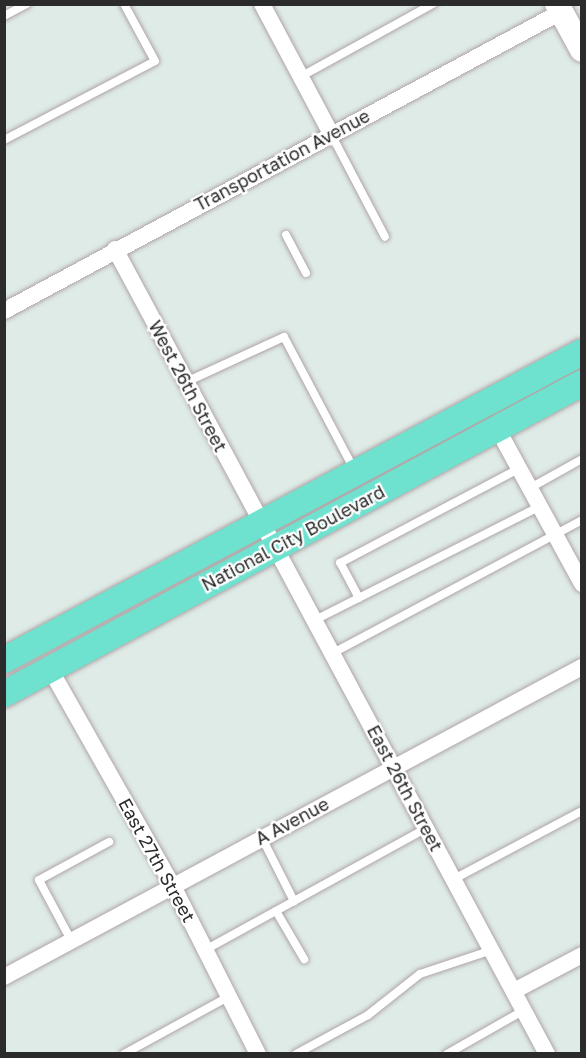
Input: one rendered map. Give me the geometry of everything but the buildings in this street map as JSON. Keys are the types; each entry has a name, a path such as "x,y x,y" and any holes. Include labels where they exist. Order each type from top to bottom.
{"main road":[{"path":"559,8 582,50"},
{"name":"National City Boulevard","path":"4,660 582,352"},
{"name":"National City Boulevard","path":"4,694 497,428 580,388"}],"street":[{"path":"262,4 331,134"},
{"name":"Transportation Avenue","path":"4,311 559,8"},
{"name":"West 26th Street","path":"115,249 261,523"},
{"path":"497,428 557,534 581,582"},
{"name":"East 26th Street","path":"261,523 547,1053"},
{"name":"A Avenue","path":"4,977 582,667"},
{"name":"East 27th Street","path":"50,669 173,886 258,1053"},
{"path":"514,991 582,956"}],"lane":[{"path":"4,16 27,4"},
{"path":"4,140 155,61 124,4"},
{"path":"300,77 433,4"},
{"path":"331,134 385,237"},
{"path":"286,235 306,273"},
{"path":"186,382 284,337 356,473"},
{"path":"530,488 582,459"},
{"path":"359,598 340,563 520,468"},
{"path":"315,621 541,506"},
{"path":"333,653 582,520"},
{"path":"454,879 582,811"},
{"path":"205,950 427,828"},
{"path":"262,838 294,901"},
{"path":"71,940 39,880 109,842"},
{"path":"276,911 304,958"},
{"path":"296,1053 368,1015 420,974 492,950"},
{"path":"124,1053 228,996"},
{"path":"447,1053 524,1010"}]}
